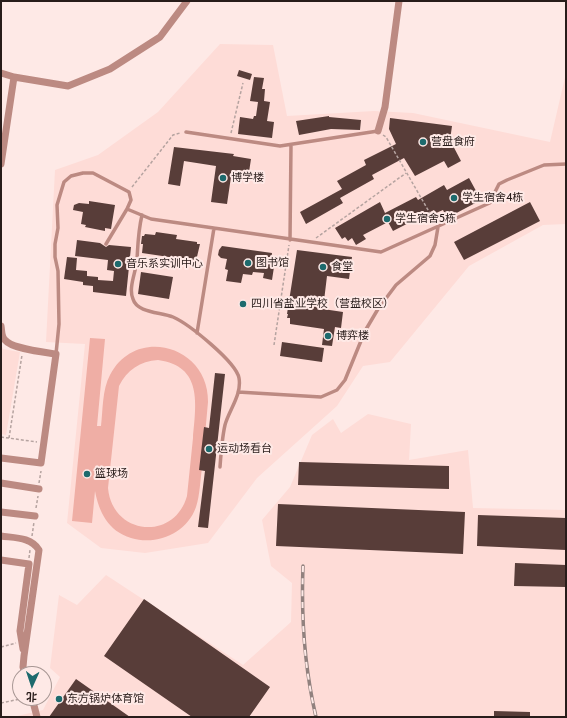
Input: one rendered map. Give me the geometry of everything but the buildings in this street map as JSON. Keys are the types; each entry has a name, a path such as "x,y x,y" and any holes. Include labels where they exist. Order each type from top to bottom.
{"street":[{"path":"1,73 14,77 68,86 110,69 160,36 187,1"},
{"path":"378,131 385,106 400,1"},
{"path":"1,164 14,77"},
{"path":"1,326 2,337 6,342 23,348 56,354 41,463 1,458"},
{"path":"1,483 39,489"},
{"path":"1,512 35,516"},
{"path":"1,536 35,543 39,550 23,666"},
{"path":"1,560 29,564 20,631 24,656"},
{"path":"34,706 37,717"}],"lane":[{"path":"186,132 280,146 378,131"},
{"path":"290,240 291,145"},
{"path":"127,209 151,219 381,252 494,201 495,192 500,184 507,180 544,165 566,164"},
{"path":"56,354 59,324 58,271 55,257 55,244 58,228 57,205 64,182 71,176 83,173 93,173 129,192 131,200 106,244"},
{"path":"142,215 137,236 132,299 136,306 145,310 173,317 197,333 236,371 239,380 238,392 225,424 220,467"},
{"path":"238,392 321,397 337,390 345,380 365,331 378,310 396,285 430,256 435,245 438,227"},
{"path":"197,333 214,228"}],"path":[{"path":"230,139 243,83"},
{"path":"378,131 386,137 438,227"},
{"path":"129,192 173,135 186,132"},
{"path":"310,242 406,174"},
{"path":"274,345 290,240"},
{"path":"9,438 23,348"},
{"path":"1,437 32,440 44,445"},
{"path":"29,564 41,463"},
{"path":"1,647 22,642"},
{"path":"1,703 12,701"}],"shaded area":[{"name":"四川省盐业学校（营盘校区）","path":"220,44 273,45 287,116 374,111 413,113 550,142 566,73 566,224 543,225 469,266 390,362 363,366 337,406 257,478 208,543 145,553 101,548 67,523 85,344 46,342 55,170 98,155 158,112"},
{"path":"90,338 105,339 97,426 101,426 104,394 107,381 122,360 136,350 153,347 169,349 184,356 197,367 205,383 208,402 199,493 196,507 192,516 186,524 178,530 161,539 141,540 131,538 116,531 106,520 99,506 95,491 92,523 72,521","holes":["158,360 173,364 183,370 190,378 194,388 195,412 187,496 180,511 170,521 157,526 144,527 131,523 120,516 112,504 108,488 119,386 126,375 140,364"]},
{"path":"1,344 3,349 20,352 6,435 1,434"},
{"path":"368,414 411,424 409,460 468,450 473,508 566,510 566,717 13,717 43,710 45,706 52,706 52,693 60,677 52,670 52,666 50,666 59,595 77,605 106,575 243,665 291,622 292,583 271,566 262,520 290,487 312,435 333,419 341,433"}],"railway":[{"path":"303,566 302,605 304,642 316,717"}],"place":[{"name":"营盘食府","path":"423,142"},
{"name":"博学楼","path":"223,178"},
{"name":"学生宿舍4栋","path":"454,198"},
{"name":"学生宿舍5栋","path":"387,219"},
{"name":"图书馆","path":"248,263"},
{"name":"音乐系实训中心","path":"118,264"},
{"name":"食堂","path":"323,267"},
{"name":"四川省盐业学校（营盘校区）","path":"243,304"},
{"name":"博弈楼","path":"328,336"},
{"name":"运动场看台","path":"209,449"},
{"name":"篮球场","path":"87,474"},
{"name":"东方锅炉体育馆","path":"59,699"}]}
